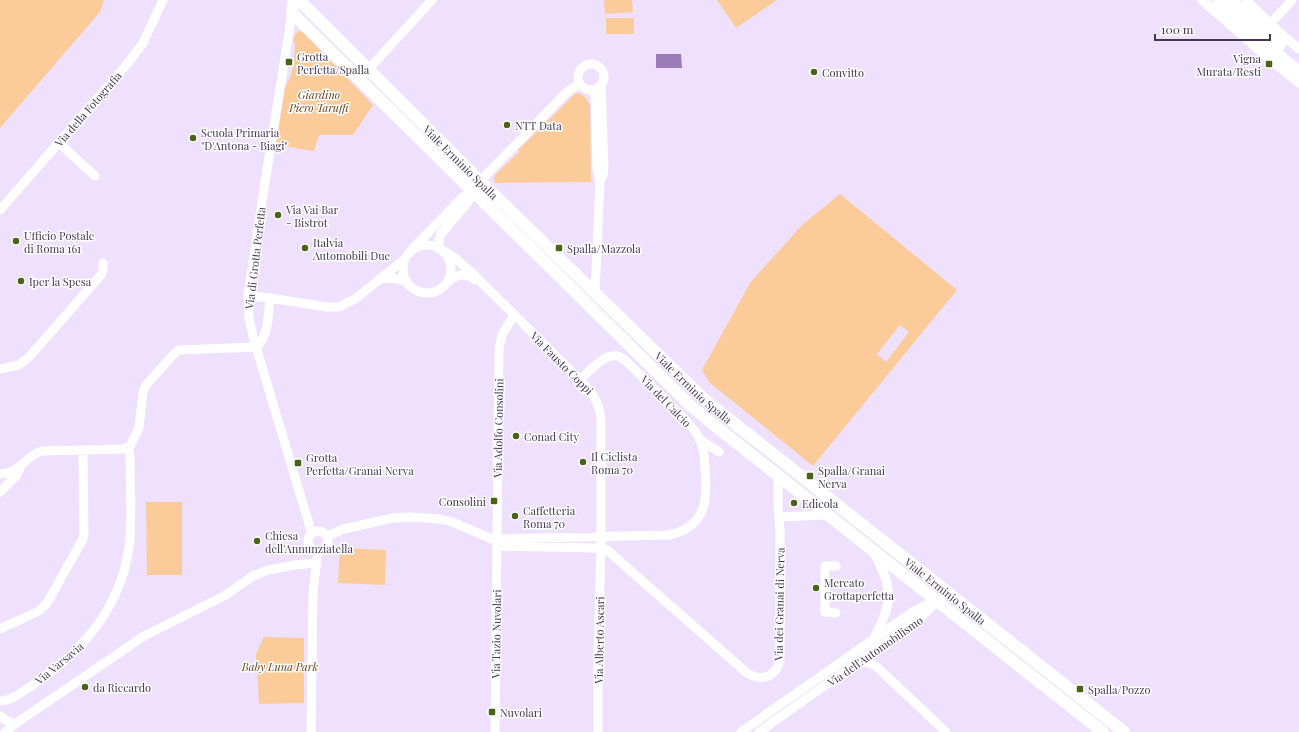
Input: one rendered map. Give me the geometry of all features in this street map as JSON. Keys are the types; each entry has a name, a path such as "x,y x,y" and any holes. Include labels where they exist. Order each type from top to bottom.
{"main road":[{"name":"Via di Grotta Perfetta","path":"292,13 294,0"},
{"name":"Viale Erminio Spalla","path":"299,0 481,182 710,404 947,592 1112,727 1124,732"},
{"path":"1218,0 1260,39 1299,72"},
{"path":"1231,0 1271,38 1299,61"},
{"name":"Viale Erminio Spalla","path":"292,13 690,405 873,552 1103,732"}],"street":[{"name":"Via della Fotografia","path":"0,210 138,50 146,38 163,0"},
{"path":"359,80 432,0"},
{"path":"1202,0 1269,59 1299,83"},
{"path":"1246,0 1270,24 1299,49"},
{"path":"1270,24 1292,0"},
{"name":"Via di Grotta Perfetta","path":"292,13 248,296 249,318 312,534 309,538 309,543 314,549 318,550"},
{"path":"1289,41 1299,45"},
{"path":"593,310 598,297 600,182 597,166 599,114 598,87 604,78 602,70 591,64 580,69 578,77 580,84 587,89 598,87"},
{"path":"405,259 403,270 406,281 414,290 428,293 439,290 448,282 452,273 452,266 448,256 442,249 439,239 441,234 468,202 473,192 487,174 566,93 580,84"},
{"path":"58,143 95,176"},
{"path":"248,296 326,307 339,307 348,303 405,259 416,244 464,196 473,192"},
{"path":"413,249 425,244 442,249"},
{"name":"Via Fausto Coppi","path":"442,249 465,267 488,289 595,396 601,414 600,536 605,550"},
{"path":"0,369 19,365 30,356 101,275 103,271 103,264"},
{"name":"Via Fausto Coppi","path":"448,282 456,276 465,275 472,277 488,289"},
{"path":"379,279 393,278 406,281"},
{"path":"0,492 16,476 22,466 32,456 39,452 123,450 127,448 132,442 140,426 143,395 146,386 174,354 180,350 257,347 265,334 270,298"},
{"name":"Via Adolfo Consolini","path":"497,542 499,349 502,335 514,314"},
{"name":"Via del Calcio","path":"580,380 606,358 615,356 622,358 688,422 701,440 704,454 706,470 706,493 704,506 700,515 692,524 676,533 665,535 600,536"},
{"path":"701,440 719,452"},
{"name":"Via Varsavia","path":"0,701 7,700 19,694 63,662 87,639 99,624 108,609 117,590 129,544 130,456 127,448"},
{"path":"0,629 39,611 47,603 83,539 83,451"},
{"path":"0,474 9,473 22,466"},
{"name":"Via dei Granai di Nerva","path":"605,550 751,676 762,678 768,676 778,667 780,660 780,530 778,476"},
{"path":"779,517 827,515"},
{"path":"327,536 344,529 393,518 409,517 448,521 497,542 605,550"},
{"path":"312,534 317,531 327,536"},
{"path":"311,732 313,592 318,550 323,549 327,544 327,536"},
{"path":"497,542 600,536"},
{"name":"Via Tazio Nuvolari","path":"492,732 495,727 497,542"},
{"name":"Via Alberto Ascari","path":"598,732 598,648 605,550"},
{"name":"Via dell'Automobilismo","path":"872,640 884,618 889,599 885,576 873,552"},
{"path":"5,732 144,636 224,596 260,573 316,562"},
{"path":"836,566 825,564 825,616 836,613"},
{"path":"937,601 947,592"},
{"name":"Via dell'Automobilismo","path":"745,731 780,704 914,611 937,601"},
{"name":"Via dell'Automobilismo","path":"759,732 919,619 937,601"},
{"path":"962,621 970,611"},
{"path":"861,661 873,664 877,667 946,732"},
{"path":"780,704 786,713"},
{"path":"0,716 15,724"}],"green space":[{"path":"0,0 104,0 100,12 0,128"},
{"path":"604,0 632,0 633,12 605,14"},
{"path":"717,0 777,0 736,28"},
{"path":"606,18 634,18 634,34 606,34"},
{"name":"Giardino Piero Taruffi","path":"299,31 304,33 373,105 353,135 319,135 314,151 276,145 285,88 294,64 295,44 293,39"},
{"path":"576,93 585,97 590,106 591,182 495,183 495,175 519,152 518,150"},
{"path":"840,194 957,290 813,466 709,382 702,370 750,283 802,225","holes":["900,325 909,332 886,362 877,354"]},
{"path":"146,502 182,502 182,575 147,575"},
{"path":"340,548 386,550 385,585 338,583"},
{"name":"Baby Luna Park","path":"264,637 304,638 304,703 259,704 256,654"}],"shaded area":[{"path":"656,54 681,54 682,68 656,68"}],"place":[{"name":"Grotta Perfetta/Spalla","path":"289,62"},
{"name":"Vigna Murata/Resti","path":"1269,64"},
{"name":"Convitto","path":"814,72"},
{"name":"NTT Data","path":"507,125"},
{"name":"Scuola Primaria \"D'Antona - Biagi\"","path":"193,138"},
{"name":"Via Vai Bar - Bistrot","path":"278,215"},
{"name":"Ufficio Postale di Roma 161","path":"16,241"},
{"name":"Italvia Automobili Due","path":"305,248"},
{"name":"Spalla/Mazzola","path":"559,248"},
{"name":"Iper la Spesa","path":"21,281"},
{"name":"Conad City","path":"516,436"},
{"name":"Il Ciclista Roma 70","path":"583,462"},
{"name":"Grotta Perfetta/Granai Nerva","path":"298,463"},
{"name":"Spalla/Granai Nerva","path":"810,476"},
{"name":"Consolini","path":"494,501"},
{"name":"Edicola","path":"794,503"},
{"name":"Caffetteria Roma 70","path":"515,516"},
{"name":"Chiesa dell'Annunziatella","path":"257,541"},
{"name":"Mercato Grottaperfetta","path":"816,588"},
{"name":"da Riccardo","path":"85,687"},
{"name":"Spalla/Pozzo","path":"1080,689"},
{"name":"Nuvolari","path":"492,712"}]}
